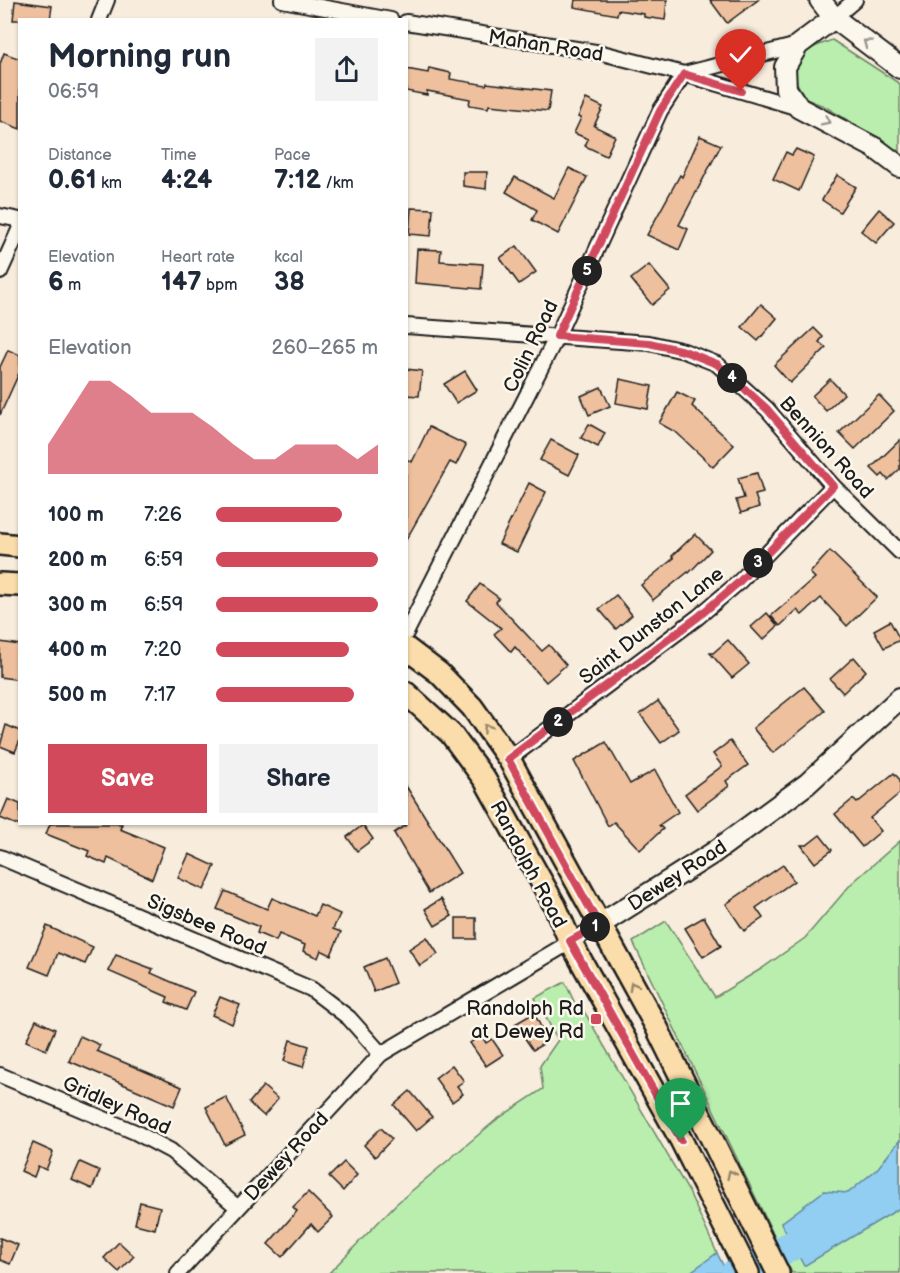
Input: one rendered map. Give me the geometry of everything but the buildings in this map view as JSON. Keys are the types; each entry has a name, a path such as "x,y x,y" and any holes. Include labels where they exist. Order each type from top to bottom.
{"main road":[{"path":"0,544 18,546"},
{"path":"0,584 18,585"},
{"name":"Randolph Road","path":"408,650 439,673 472,707 508,759 656,1026 778,1273"},
{"name":"Randolph Road","path":"408,695 451,734 485,780 555,906 570,941 681,1140 748,1273"}],"street":[{"path":"100,18 107,0"},
{"path":"282,0 364,17"},
{"path":"820,0 834,18 900,68"},
{"path":"834,18 855,0"},
{"name":"Mahan Road","path":"799,108 786,89 785,67 798,45 834,18"},
{"name":"Mahan Road","path":"408,22 602,53 684,74 799,108 875,148 900,167"},
{"name":"Mahan Road","path":"684,74 798,45"},
{"name":"Colin Road","path":"408,629 557,336 660,111 684,74"},
{"path":"0,216 18,220"},
{"path":"0,272 18,232"},
{"name":"Bennion Road","path":"408,326 649,343 684,351 717,364 767,409 833,486 900,552"},
{"name":"Saint Dunston Lane","path":"508,759 698,617 739,582 833,486"},
{"name":"Dewey Road","path":"178,1273 381,1054 599,925 713,853 807,784 900,698"},
{"name":"Sigsbee Road","path":"0,857 311,989 348,1018 381,1054"},
{"name":"Gridley Road","path":"0,1075 135,1132 171,1151 237,1207"}],"green space":[{"path":"832,40 900,84 900,156 881,140 824,106 806,99 795,80 797,58 814,47"},
{"path":"900,841 900,1273 792,1273 633,942 666,921 715,997 761,969 805,938 851,884"},
{"path":"565,982 578,1010 581,1006 689,1192 717,1253 701,1265 705,1273 329,1273 396,1204 496,1120 543,1089 540,1066 558,1040 535,998"}],"water":[{"path":"900,1140 900,1208 804,1266 781,1223 824,1191 848,1193 877,1169"},
{"path":"717,1253 727,1273 689,1273"}],"waterway":[{"path":"736,1273 830,1227"}],"place":[{"name":"Randolph Rd at Dewey Rd","path":"596,1019"}],"route":[{"path":"681,1140 570,941 599,925 508,759 698,617 739,582 833,486 767,409 717,364 684,351 649,343 557,336 660,111 684,74 741,91"}]}
